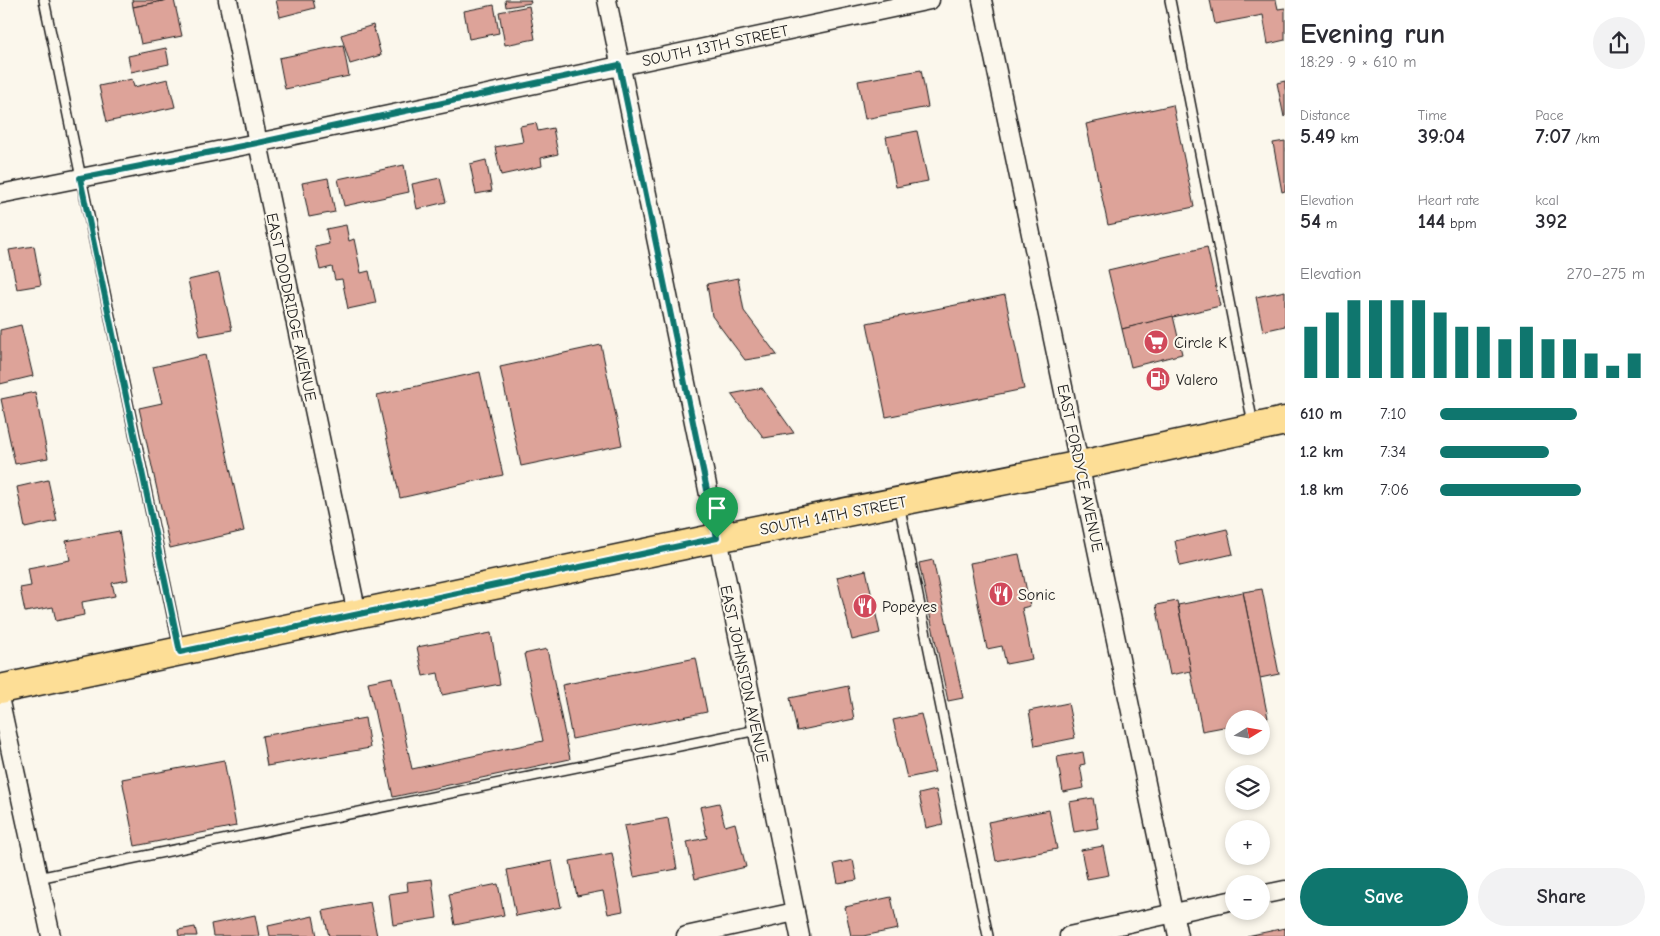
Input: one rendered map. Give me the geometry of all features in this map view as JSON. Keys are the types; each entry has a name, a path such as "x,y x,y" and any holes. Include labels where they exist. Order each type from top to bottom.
{"main road":[{"name":"SOUTH 14TH STREET","path":"0,689 717,538 1254,429 1285,421"}],"street":[{"name":"EAST DODDRIDGE AVENUE","path":"228,0 357,614"},
{"name":"EAST JOHNSTON AVENUE","path":"606,0 800,936"},
{"name":"SOUTH 13TH STREET","path":"0,194 257,143 930,0"},
{"name":"EAST FORDYCE AVENUE","path":"982,0 1081,465 1178,936"},
{"path":"0,702 51,936"},
{"path":"1270,893 1285,890"},
{"path":"1070,936 1225,902"},
{"path":"686,936 795,912"}],"lane":[{"path":"44,0 180,652"},
{"path":"1170,0 1254,429"},
{"path":"898,502 988,936"},
{"path":"38,878 757,730"}],"building":[{"path":"132,0 168,0 133,7"},
{"path":"174,0 182,36 141,44 133,7"},
{"path":"276,0 313,0 315,8 280,17"},
{"path":"505,0 530,0 531,3 506,7"},
{"path":"1210,0 1276,0 1278,9 1285,8 1285,40 1268,44 1263,15 1215,24"},
{"path":"494,5 499,33 469,39 464,11"},
{"path":"529,6 535,39 505,45 499,12"},
{"path":"373,25 381,55 350,64 341,35"},
{"path":"343,45 349,76 285,89 279,58"},
{"path":"166,48 169,64 131,72 128,56"},
{"path":"921,70 928,107 865,119 858,81"},
{"path":"132,79 134,87 168,79 175,107 107,122 99,86"},
{"path":"1285,81 1285,116 1284,117 1277,83"},
{"path":"1173,105 1194,207 1108,225 1086,124"},
{"path":"536,123 538,131 553,128 558,154 541,158 542,166 501,175 495,147 523,142 520,126"},
{"path":"917,131 928,181 896,187 886,137"},
{"path":"1285,141 1285,191 1282,192 1273,143"},
{"path":"486,160 492,191 476,194 470,164"},
{"path":"404,165 409,192 344,206 338,179"},
{"path":"328,178 335,212 309,217 302,183"},
{"path":"440,178 446,202 417,209 412,184"},
{"path":"346,225 349,241 354,239 361,273 369,271 376,303 348,309 342,279 335,280 332,267 320,270 315,247 329,244 326,229"},
{"path":"34,246 41,285 17,289 9,250"},
{"path":"1207,247 1220,306 1122,329 1108,270"},
{"path":"219,273 232,330 200,336 188,280"},
{"path":"738,278 744,311 777,355 745,360 712,316 707,284"},
{"path":"1285,291 1285,326 1263,331 1256,297"},
{"path":"1005,295 1024,389 886,417 867,323"},
{"path":"1173,316 1182,354 1131,367 1122,329"},
{"path":"21,325 33,376 0,384 0,330"},
{"path":"601,345 622,445 521,466 500,367"},
{"path":"205,355 244,531 170,548 139,408 162,403 153,367"},
{"path":"480,372 503,475 400,498 377,395"},
{"path":"762,388 794,433 764,438 731,394"},
{"path":"35,392 48,458 15,464 1,399"},
{"path":"48,480 57,521 25,528 17,487"},
{"path":"1227,529 1233,554 1180,566 1175,541"},
{"path":"119,531 128,580 112,583 115,596 82,602 84,615 56,621 53,607 25,612 20,588 31,586 28,568 70,560 66,541"},
{"path":"1019,554 1030,606 1022,608 1032,659 1006,664 1002,646 987,649 970,563"},
{"path":"933,560 963,698 948,701 919,563"},
{"path":"866,570 880,633 852,640 837,577"},
{"path":"1262,589 1279,674 1260,678 1243,592"},
{"path":"1243,592 1266,710 1225,710 1225,727 1202,731 1178,605"},
{"path":"1177,601 1191,671 1170,675 1156,605"},
{"path":"491,633 500,684 442,695 438,673 423,676 417,647"},
{"path":"547,649 570,759 393,797 368,682 392,677 412,769 543,741 524,654"},
{"path":"696,658 707,712 572,739 562,685"},
{"path":"848,686 854,719 797,731 790,698"},
{"path":"1068,703 1075,738 1035,746 1029,711"},
{"path":"921,714 935,772 907,778 893,720"},
{"path":"365,718 370,748 267,766 262,736"},
{"path":"1083,752 1085,764 1080,765 1084,788 1063,792 1057,757"},
{"path":"224,760 236,826 135,846 122,779"},
{"path":"936,790 943,824 926,828 919,794"},
{"path":"1093,798 1098,828 1074,832 1069,802"},
{"path":"719,803 725,826 735,823 746,867 695,879 687,842 707,838 700,807"},
{"path":"1049,810 1057,849 996,861 988,822"},
{"path":"668,818 677,869 634,877 624,826"},
{"path":"1103,846 1109,875 1087,879 1081,850"},
{"path":"612,853 623,911 608,914 603,891 577,896 570,861"},
{"path":"853,860 857,880 838,883 834,864"},
{"path":"552,861 561,907 516,916 507,870"},
{"path":"432,879 437,918 393,925 389,894 408,891 407,882"},
{"path":"498,884 504,915 455,925 449,894"},
{"path":"891,897 898,929 863,936 851,936 845,907"},
{"path":"370,902 377,936 329,936 323,911"},
{"path":"255,915 259,936 213,936 211,924"},
{"path":"313,916 317,936 270,936 268,926"},
{"path":"195,927 197,936 179,936 178,930"},
{"path":"1285,928 1285,936 1247,936"}],"place":[{"name":"Circle K","path":"1156,342"},
{"name":"Valero","path":"1158,379"},
{"name":"Sonic","path":"1001,594"},
{"name":"Popeyes","path":"865,606"}],"route":[{"path":"619,65 717,538 180,652 80,178 257,143 619,65"}]}
